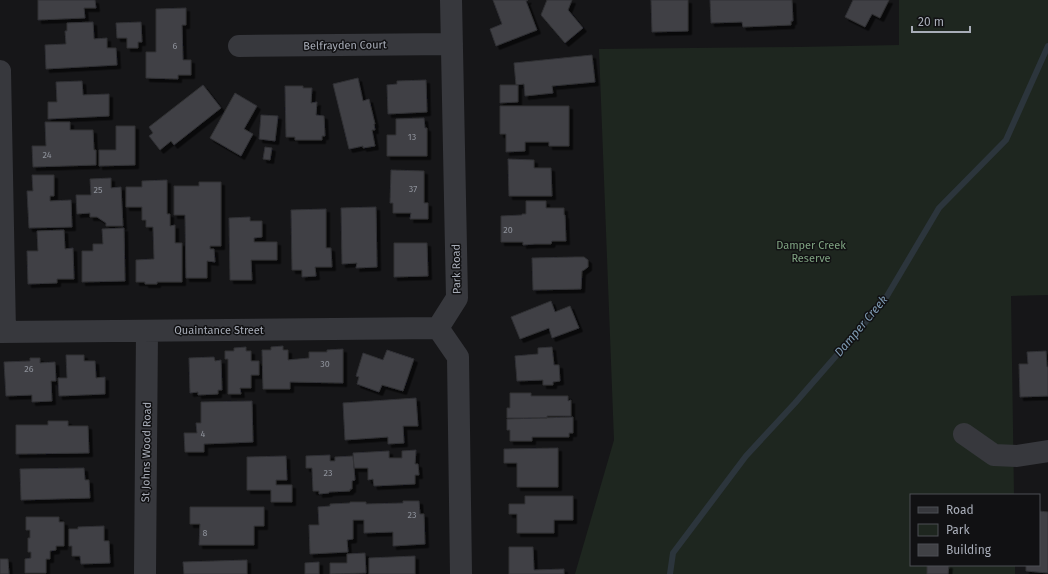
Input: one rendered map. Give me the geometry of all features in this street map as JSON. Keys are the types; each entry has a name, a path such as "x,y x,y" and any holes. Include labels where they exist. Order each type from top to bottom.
{"street":[{"name":"Park Road","path":"438,328 457,298 451,0"},
{"name":"Belfrayden Court","path":"239,46 452,44"},
{"path":"0,71 2,332"},
{"name":"Quaintance Street","path":"2,332 438,328"},
{"path":"438,328 458,357 461,574"},
{"name":"St Johns Wood Road","path":"145,574 147,331"},
{"path":"964,434 994,455 1016,456 1048,450"}],"green space":[{"name":"Damper Creek Reserve","path":"899,0 1048,0 1048,295 1011,296 1014,494 910,494 910,566 1015,566 1015,574 575,574 614,440 599,49 899,45"}],"building":[{"path":"38,0 95,0 96,8 84,8 85,18 38,20"},
{"path":"493,0 528,0 526,1 537,30 496,46 490,29 502,24"},
{"path":"547,0 572,0 568,10 583,28 565,43 541,15"},
{"path":"651,0 688,0 688,31 652,32"},
{"path":"710,0 792,0 793,21 791,21 791,25 743,27 742,22 711,23"},
{"path":"853,0 889,0 880,18 872,14 865,27 845,17"},
{"path":"186,8 186,25 182,25 183,60 191,60 191,75 178,75 178,79 146,78 146,52 156,52 156,9"},
{"path":"93,22 94,39 107,38 107,48 116,48 117,65 46,69 45,45 66,44 65,31 67,31 67,23"},
{"path":"141,22 142,42 138,42 138,48 127,48 127,38 117,38 116,23"},
{"path":"592,55 595,82 552,86 553,93 525,96 524,84 516,85 514,63"},
{"path":"358,78 363,101 369,99 375,124 375,130 372,130 375,146 363,148 363,146 349,149 333,84"},
{"path":"426,80 427,112 388,114 387,85 397,84 397,81"},
{"path":"82,81 83,95 109,94 109,116 48,119 48,102 57,102 56,82"},
{"path":"203,85 221,108 174,145 171,141 160,150 149,136 153,133 149,127"},
{"path":"500,85 518,85 518,102 500,103"},
{"path":"285,86 303,86 303,88 312,88 311,103 317,102 316,115 324,116 325,136 322,136 322,140 295,140 295,137 286,137"},
{"path":"235,93 257,106 244,129 253,134 241,156 210,138"},
{"path":"500,106 569,106 569,146 549,146 549,142 525,142 525,151 506,152 506,134 500,134"},
{"path":"261,115 278,116 275,141 259,139"},
{"path":"424,118 425,128 427,128 427,156 387,156 387,135 396,135 396,119"},
{"path":"45,122 70,122 70,130 93,130 94,150 96,150 96,165 33,167 32,146 46,146"},
{"path":"116,126 135,126 135,165 99,166 99,150 116,150"},
{"path":"265,147 272,148 270,160 263,159"},
{"path":"508,159 534,160 534,168 551,168 552,196 509,196"},
{"path":"391,170 424,171 424,203 428,203 428,219 410,219 411,213 393,213 393,203 390,203"},
{"path":"32,175 54,175 54,196 50,196 50,201 71,200 72,227 29,228 27,191 33,191"},
{"path":"111,178 111,188 121,187 123,226 106,226 106,223 97,217 90,217 90,213 77,214 76,195 91,195 90,179"},
{"path":"167,180 167,214 170,214 170,226 175,225 175,243 182,243 182,282 157,282 157,284 145,284 145,282 136,282 136,260 154,259 153,227 146,227 146,220 142,220 142,207 126,207 126,187 142,187 142,181"},
{"path":"199,182 221,182 221,246 210,246 210,249 214,249 215,262 207,261 207,278 186,278 185,215 174,215 174,186 199,186"},
{"path":"526,201 546,201 546,208 564,208 566,241 552,241 551,244 523,245 523,242 501,242 501,216 526,214"},
{"path":"376,207 377,267 356,268 357,263 342,264 341,208"},
{"path":"326,209 326,248 331,248 332,267 315,267 316,276 302,277 302,270 292,270 291,210"},
{"path":"250,217 250,221 262,221 262,237 254,238 254,242 277,242 277,260 251,260 252,280 230,280 229,218"},
{"path":"124,228 125,281 82,282 82,251 93,251 93,244 103,244 102,229"},
{"path":"64,230 65,249 73,248 74,279 57,279 57,283 28,284 27,251 38,251 37,231"},
{"path":"394,243 427,243 428,276 394,277"},
{"path":"584,257 588,260 588,267 582,271 581,289 533,290 532,258"},
{"path":"551,301 555,312 570,306 579,328 552,338 549,328 520,339 511,317"},
{"path":"283,346 283,350 288,350 288,360 309,358 309,352 327,352 327,350 343,349 343,383 290,382 290,389 263,389 262,350 271,350 271,347"},
{"path":"246,347 246,351 251,351 251,361 259,361 259,375 251,375 251,388 240,388 241,394 228,394 228,359 225,359 225,351 234,351 234,348"},
{"path":"552,347 554,365 559,365 560,381 553,382 553,385 543,385 543,380 517,381 515,356 538,354 538,348"},
{"path":"387,350 414,359 403,391 382,385 379,392 357,384 359,377 356,376 363,353 383,360"},
{"path":"1046,351 1048,367 1048,396 1020,397 1019,364 1028,364 1027,352"},
{"path":"66,355 84,355 84,361 95,361 96,378 105,377 105,394 59,396 58,378 67,378"},
{"path":"214,357 215,361 221,360 222,390 218,390 218,394 198,395 198,392 190,393 189,358"},
{"path":"30,358 40,358 40,363 55,362 56,381 51,381 52,401 32,402 32,395 6,396 4,362 30,361"},
{"path":"510,393 531,393 531,396 568,396 568,401 571,400 571,416 547,416 547,418 507,418 507,408 510,408"},
{"path":"416,398 418,426 403,426 404,443 388,444 388,437 345,440 343,403"},
{"path":"252,401 253,442 204,444 204,452 185,452 184,433 197,433 196,423 201,423 201,402"},
{"path":"573,417 573,433 569,433 569,437 532,437 532,441 510,441 510,430 507,430 507,419"},
{"path":"48,421 68,421 68,426 88,426 89,453 16,454 16,425 48,425"},
{"path":"558,448 558,487 517,487 517,463 504,463 504,449"},
{"path":"416,450 415,464 418,464 419,475 415,475 415,484 374,486 373,479 368,480 368,468 354,468 353,453 389,451 389,458 402,458 402,451"},
{"path":"330,455 330,461 335,461 335,457 353,456 355,480 352,481 352,489 350,489 350,491 319,494 319,491 313,491 312,468 306,468 306,456"},
{"path":"286,456 287,480 276,480 276,485 292,485 292,502 271,502 271,490 247,490 247,457"},
{"path":"84,468 85,480 89,480 90,498 21,500 20,469"},
{"path":"525,496 573,496 573,520 554,520 554,533 517,533 517,514 509,514 509,504 525,504"},
{"path":"403,501 419,501 420,514 424,514 425,544 393,546 393,532 364,533 364,520 353,520 353,539 347,540 348,552 310,554 309,525 319,525 318,507 350,502 366,502 366,504 403,503"},
{"path":"190,507 264,507 264,526 254,526 254,545 199,545 200,524 190,524"},
{"path":"1040,511 1048,512 1048,573 1026,571 1026,566 1040,566"},
{"path":"26,517 59,517 59,522 64,522 64,546 56,546 56,550 50,551 50,559 46,559 46,573 25,573 25,559 31,558 31,552 28,552 28,538 30,538 30,530 26,530"},
{"path":"104,526 104,541 109,541 110,563 81,564 80,556 72,556 72,546 69,546 69,529 78,529 78,527"},
{"path":"509,547 533,547 534,570 564,569 564,574 509,574"},
{"path":"365,553 366,573 330,574 330,563 347,563 347,554"},
{"path":"415,556 415,574 369,574 369,558"},
{"path":"0,559 8,559 9,574 0,574"},
{"path":"247,560 247,574 184,574 183,562"},
{"path":"319,562 319,574 305,574 305,563"},
{"path":"927,566 949,566 948,574 927,574"}],"waterway":[{"name":"Damper Creek","path":"670,574 673,553 746,456 795,403 884,301 939,208 1006,140 1048,46"}]}
